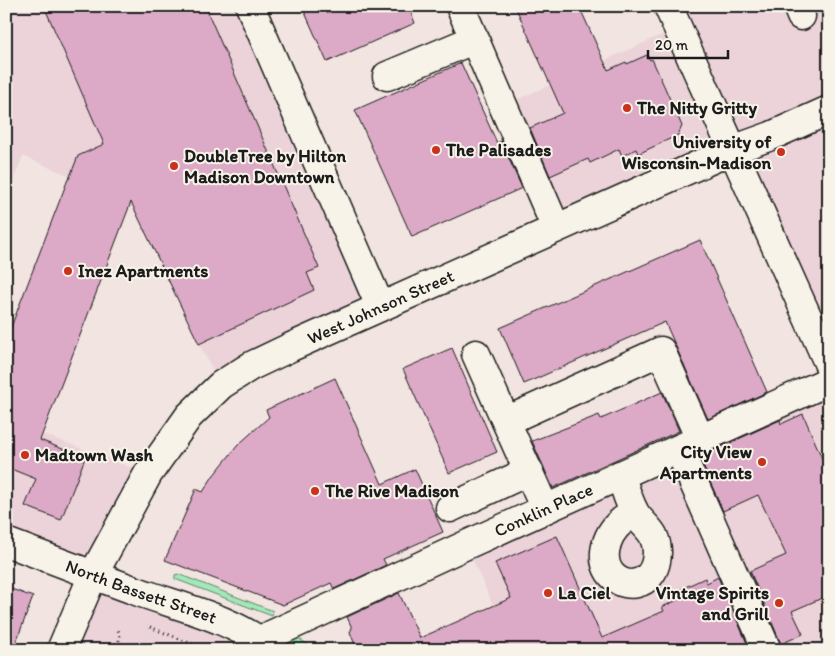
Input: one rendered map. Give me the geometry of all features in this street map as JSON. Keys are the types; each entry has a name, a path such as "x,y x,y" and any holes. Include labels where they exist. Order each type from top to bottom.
{"street":[{"path":"250,6 380,306"},
{"path":"460,6 556,228"},
{"path":"668,6 829,365"},
{"path":"387,76 475,39"},
{"name":"West Johnson Street","path":"61,650 92,575 148,474 189,416 221,385 250,366 380,306 732,150 771,136 829,110"},
{"path":"506,421 660,351 690,444 767,650"},
{"path":"476,354 546,509"},
{"name":"Conklin Place","path":"266,645 546,509 829,381"},
{"path":"450,508 529,472"},
{"path":"620,475 634,513"},
{"name":"North Bassett Street","path":"6,542 92,575 220,620 266,645"}],"path":[{"path":"148,626 207,650"},
{"path":"118,630 120,635 118,646"},
{"path":"812,650 829,642"}],"shaded area":[{"name":"DoubleTree by Hilton Madison Downtown","path":"6,6 250,6 380,306 221,385 199,344 131,202 23,156 6,198"},
{"path":"668,6 829,6 829,365 727,138 547,232 494,110 677,28"},
{"path":"829,381 829,650 513,650 466,545"},
{"path":"6,420 148,474 93,574 272,650 61,650 92,575 6,542"}],"green space":[{"path":"178,574 273,611 272,616 175,579 175,575"},
{"path":"294,635 315,650 297,650 288,641"}],"building":[{"name":"DoubleTree by Hilton Madison Downtown","path":"44,6 205,6 319,268 307,273 314,290 199,344 131,202 40,440 85,458 61,520 25,506 36,479 6,467 6,340 78,156 104,144"},
{"path":"302,6 408,6 415,23 327,62"},
{"path":"515,6 579,6 608,70 647,55 650,60 652,59 682,126 678,135 638,154 636,149 622,156 619,149 590,163 588,159 550,176 530,128 563,113"},
{"name":"The Palisades","path":"461,63 497,143 501,141 522,188 412,237 355,110"},
{"path":"700,240 767,392 708,419 665,322 524,384 500,328"},
{"path":"452,348 497,452 449,473 403,369"},
{"name":"The Rive Madison","path":"335,378 382,484 415,469 443,532 383,559 386,565 334,589 331,583 283,605 165,560 196,489 203,492 213,476 238,445 269,417 266,410"},
{"path":"662,392 679,431 553,488 532,441 599,415 601,419"},
{"path":"803,414 829,479 829,595 792,611 803,634 781,644 750,571 786,555 758,495 723,511 699,457 780,420 781,424"},
{"name":"La Ciel","path":"557,536 602,638 664,611 662,607 684,597 681,589 705,578 707,583 718,577 750,650 357,650 350,632 352,628 347,617 399,593 420,638 511,598 495,563"},
{"path":"6,587 33,597 13,650 6,650"}],"place":[{"name":"The Nitty Gritty","path":"627,108"},
{"name":"The Palisades","path":"436,150"},
{"name":"University of Wisconsin-Madison","path":"781,152"},
{"name":"DoubleTree by Hilton Madison Downtown","path":"174,166"},
{"name":"Inez Apartments","path":"68,271"},
{"name":"Madtown Wash","path":"25,455"},
{"name":"City View Apartments","path":"762,462"},
{"name":"The Rive Madison","path":"315,491"},
{"name":"La Ciel","path":"548,593"},
{"name":"Vintage Spirits and Grill","path":"779,603"}]}
